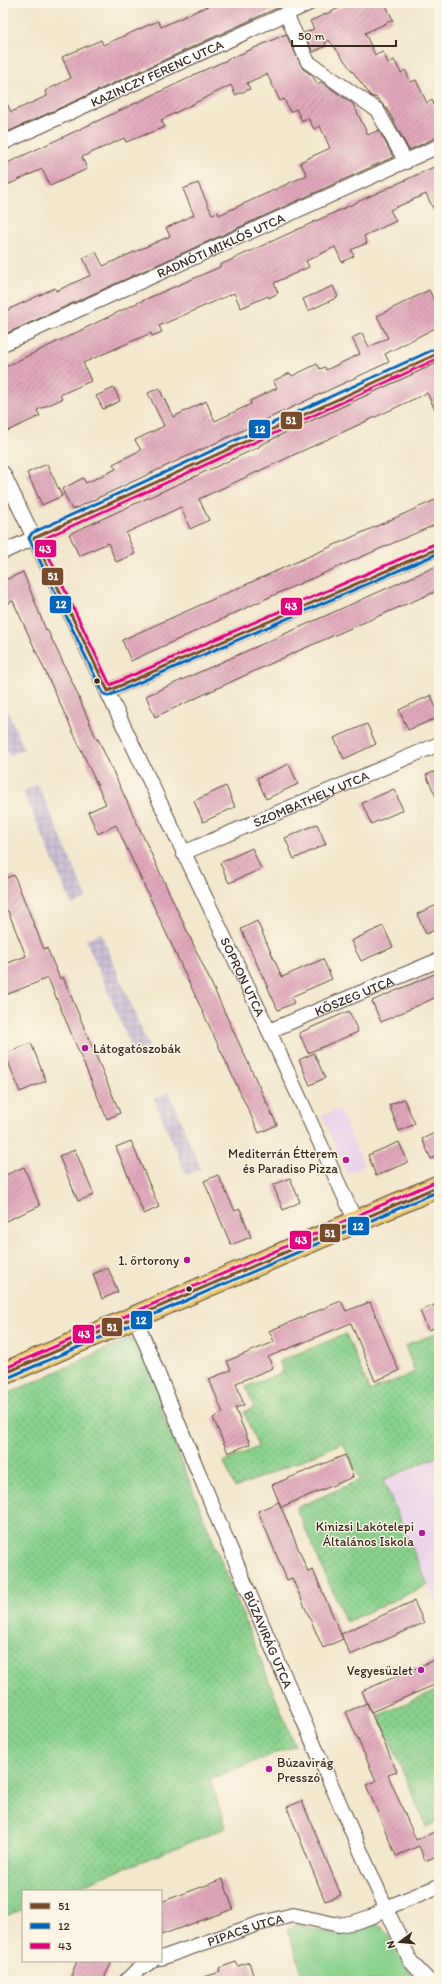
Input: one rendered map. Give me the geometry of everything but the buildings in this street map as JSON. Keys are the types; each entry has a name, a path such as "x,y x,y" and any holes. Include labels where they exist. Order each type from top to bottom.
{"main road":[{"path":"3,1374 439,1186"}],"street":[{"name":"KAZINCZY FERENC UTCA","path":"3,143 310,3"},
{"path":"286,14 308,62 377,110 406,162"},
{"name":"RADNÓTI MIKLÓS UTCA","path":"3,344 439,146"},
{"path":"3,552 439,353"},
{"name":"SOPRON UTCA","path":"3,473 269,1031 356,1222"},
{"path":"108,691 439,548"},
{"name":"SZOMBATHELY UTCA","path":"183,853 439,744"},
{"name":"KŐSZEG UTCA","path":"269,1031 439,960"},
{"name":"BÚZAVIRÁG UTCA","path":"135,1316 203,1485 302,1719 386,1908"},
{"path":"429,1981 411,1962 386,1908 439,1886"},
{"name":"PIPACS UTCA","path":"162,1958 258,1924 293,1915 339,1925 367,1918 386,1908"},
{"path":"126,1981 135,1972 150,1962"}],"shaded area":[{"path":"3,700 24,749 9,756 3,741"},
{"path":"38,784 87,898 72,905 23,791"},
{"path":"101,933 149,1047 134,1054 86,940"},
{"path":"169,1092 201,1169 186,1175 154,1099"},
{"path":"339,1109 364,1166 347,1174 322,1116"},
{"name":"Kinizsi Lakótelepi Általános Iskola","path":"439,1456 439,1611 383,1480"}],"green space":[{"path":"439,1332 439,1456 383,1480 428,1585 346,1622 296,1508 360,1480 343,1443 235,1488 224,1462 258,1447 244,1412 254,1407 246,1387 283,1372 279,1361 346,1334 370,1391 415,1372 405,1346"},
{"path":"128,1339 135,1340 142,1345 165,1402 159,1405 295,1746 210,1779 226,1828 70,1890 22,1890 22,1909 3,1917 3,1396"},
{"path":"439,1689 439,1821 426,1827 379,1715"},
{"path":"377,1923 389,1935 406,1966 417,1981 305,1981 287,1929 299,1925 334,1935"}],"transit line":[{"name":"12","path":"437,348 32,533 29,538 103,693 108,696 439,553"},
{"name":"51","path":"439,353 34,538 108,691 439,548"},
{"name":"43","path":"437,543 110,685 41,540 439,358"},
{"name":"43","path":"3,1369 437,1181"},
{"name":"51","path":"3,1374 439,1186"},
{"name":"12","path":"5,1379 439,1191"}],"place":[{"name":"Látogatószobák","path":"85,1048"},
{"name":"Mediterrán Étterem és Paradiso Pizza","path":"346,1160"},
{"name":"1. őrtorony","path":"187,1260"},
{"name":"Kinizsi Lakótelepi Általános Iskola","path":"422,1533"},
{"name":"Vegyesüzlet","path":"421,1670"},
{"name":"Búzavirág Presszó","path":"269,1769"}]}
